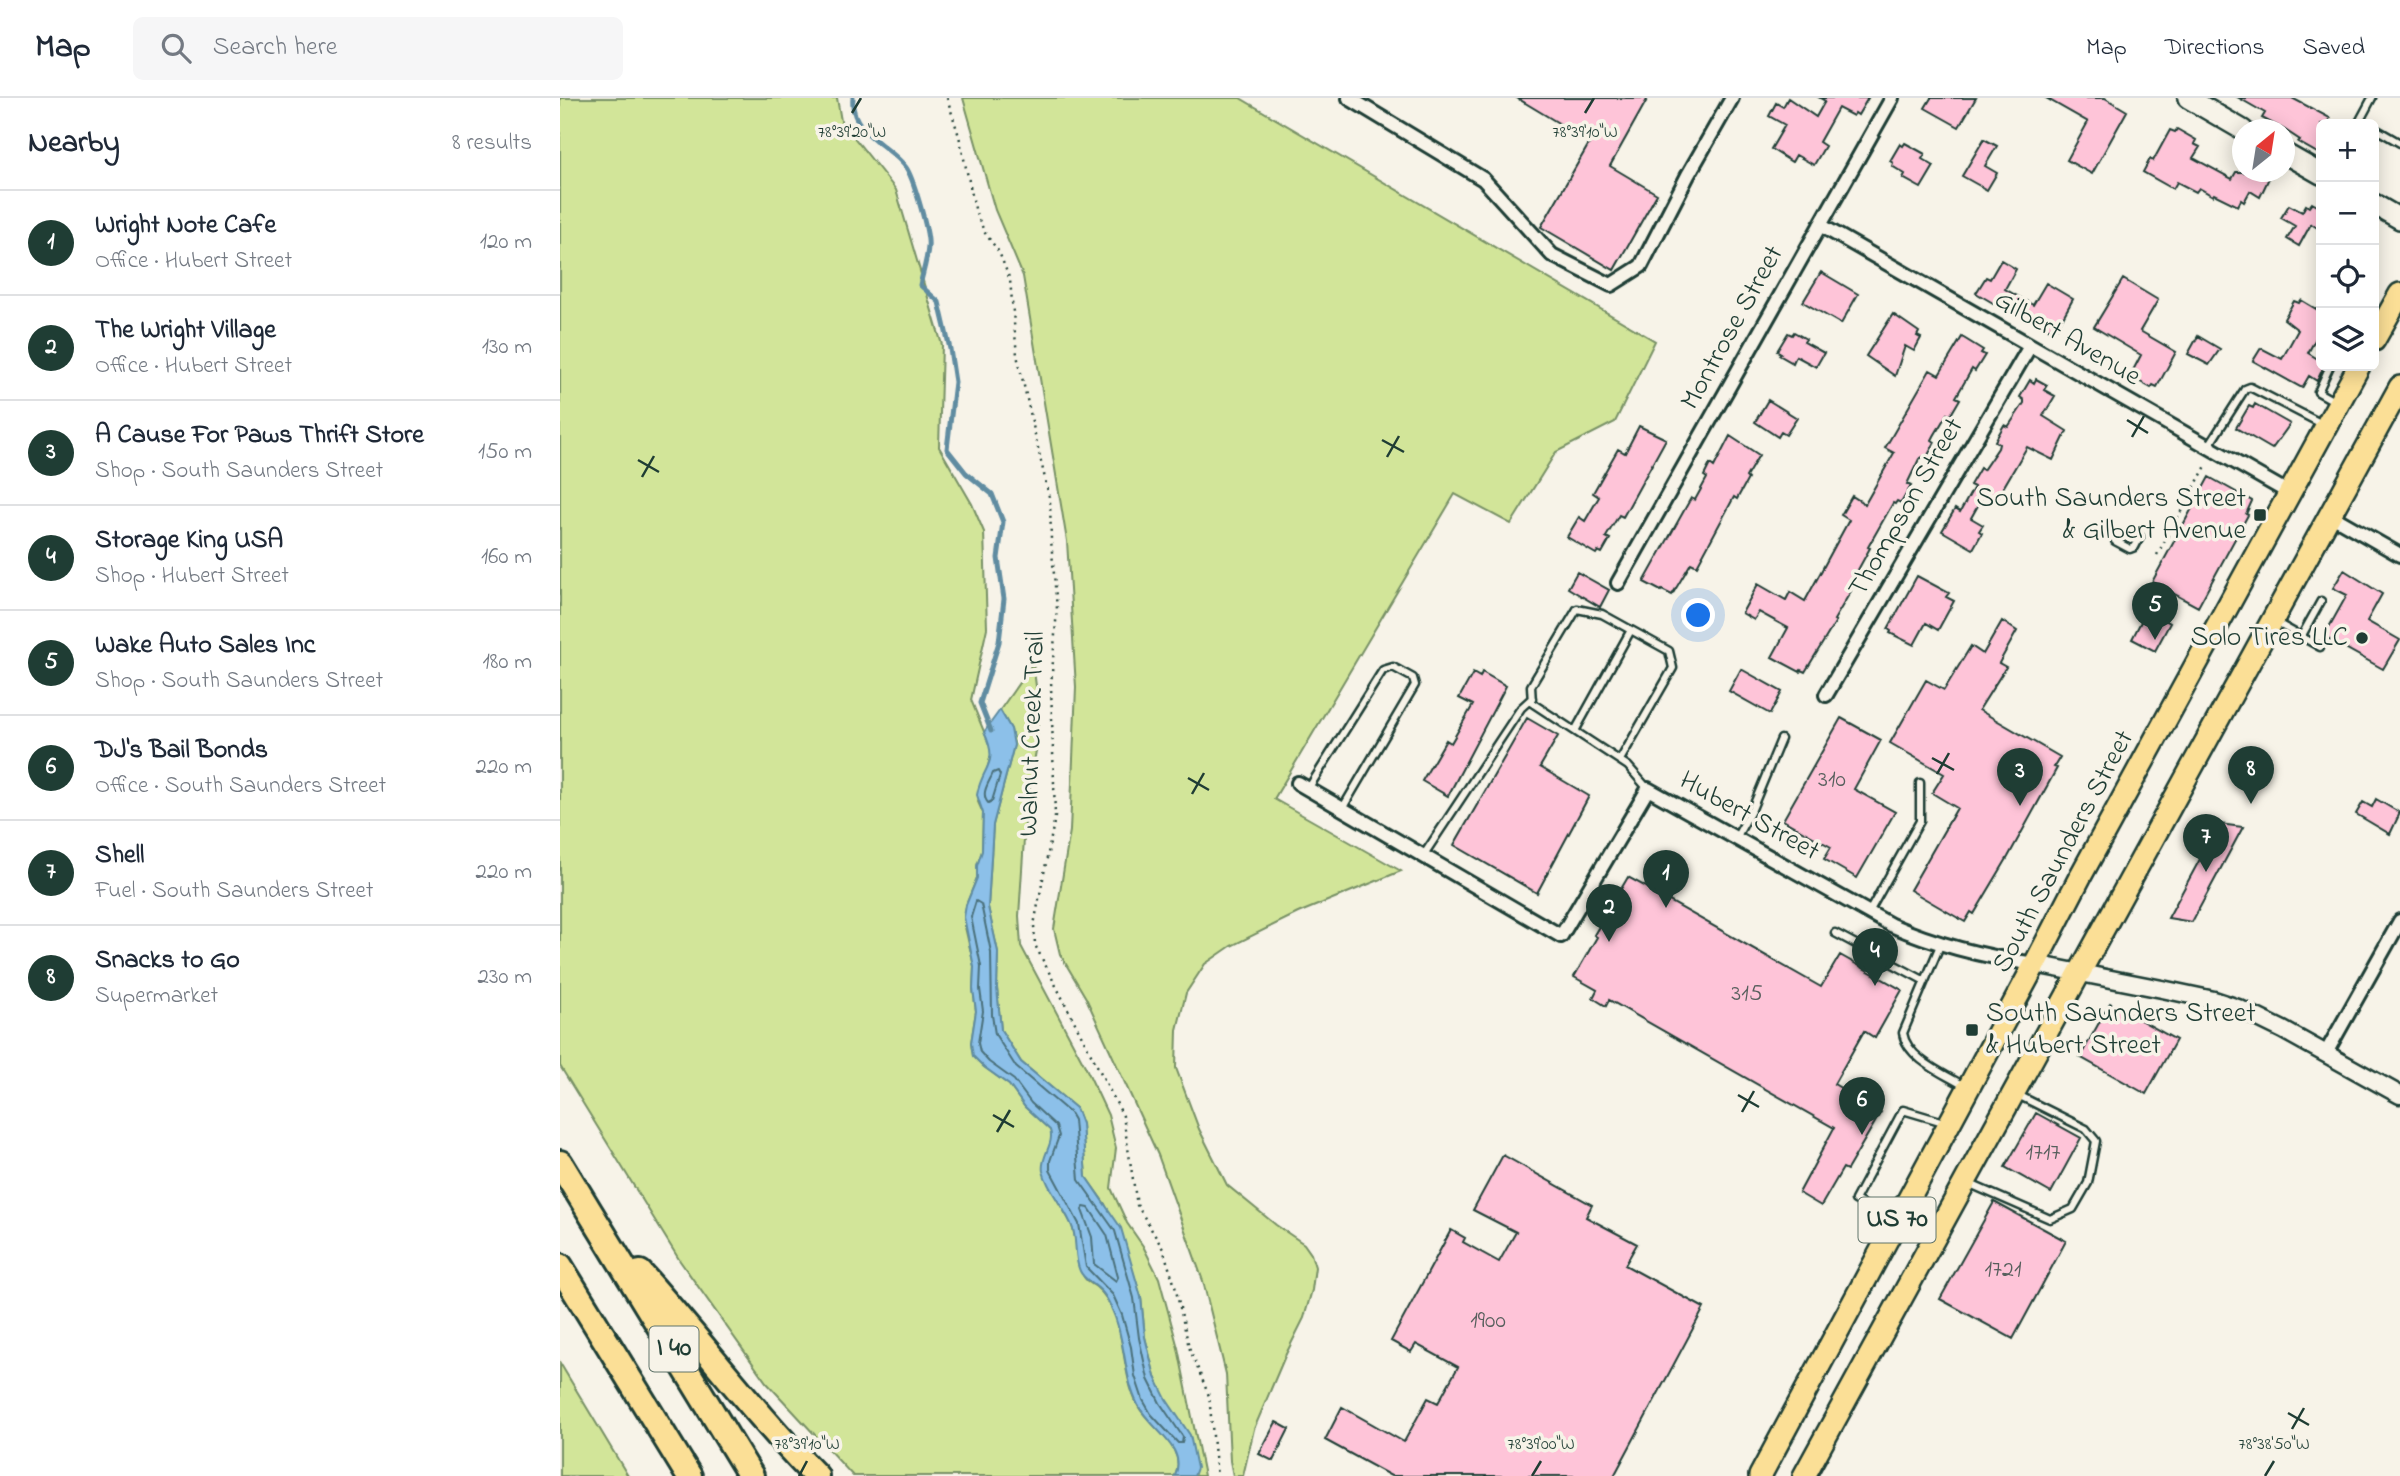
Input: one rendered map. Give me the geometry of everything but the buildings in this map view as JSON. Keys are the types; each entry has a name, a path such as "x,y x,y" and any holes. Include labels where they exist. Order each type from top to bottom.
{"highway":[{"name":"I 40","path":"560,1163 751,1476"},
{"path":"596,1222 688,1326 780,1440 816,1476"},
{"name":"I 40","path":"560,1266 686,1476"}],"main road":[{"path":"2188,98 2232,124"},
{"path":"2295,159 2316,171"},
{"path":"2379,207 2400,219"},
{"path":"2379,318 2400,293"},
{"name":"South Saunders Street","path":"1759,1476 2080,877 2291,494 2352,371"},
{"name":"US 70","path":"1804,1476 2400,387"}],"street":[{"path":"1349,98 1483,179 1552,255 1611,285 1642,266 1688,175 1732,98"},
{"name":"Montrose Street","path":"1618,583 1892,98"},
{"name":"Gilbert Avenue","path":"1820,225 2291,494"},
{"name":"Thompson Street","path":"1826,695 2030,346"},
{"path":"2330,514 2400,555"},
{"name":"Hubert Street","path":"1303,786 1561,936 1648,789 1913,934 2002,959 2035,964"},
{"path":"2326,1053 2400,921"},
{"path":"2035,964 2214,1000 2259,1018 2400,1095"}],"lane":[{"path":"2361,119 2372,98"},
{"path":"2379,131 2400,143"},
{"path":"2328,371 2318,392 2338,403"},
{"path":"2207,447 2245,389 2250,387 2325,426"},
{"path":"2115,541 2130,549 2135,547 2140,537"},
{"path":"2301,637 2321,601"},
{"path":"1620,761 1674,668 1669,651 1602,614 1577,608 1531,686 1532,702 1575,731 1620,761 1628,766 1648,789"},
{"path":"2272,620 2320,647"},
{"path":"1575,731 1631,630"},
{"path":"1303,786 1383,670 1393,667 1413,678 1415,685 1342,808"},
{"path":"1423,856 1521,708 1532,698"},
{"path":"1736,838 1752,809 1780,739"},
{"path":"1869,912 1920,821 1920,783"},
{"path":"1835,933 1926,981"},
{"path":"1941,943 1903,1033 1911,1052 1968,1088"},
{"path":"1965,1181 2050,1219 2073,1209 2088,1183 2096,1141 2087,1129 2013,1093"},
{"path":"1896,1222 1855,1200 1903,1110 1949,1123"}],"path":[{"name":"Walnut Creek Trail","path":"947,98 959,136 976,213 985,233 999,252 1010,280 1017,355 1050,501 1057,609 1051,686 1055,817 1034,925 1035,945 1123,1116 1137,1205 1163,1250 1175,1286 1189,1347 1209,1396 1217,1476"},
{"path":"2157,555 2206,466"}],"green space":[{"path":"560,98 837,98 841,121 896,190 942,345 939,447 972,504 984,532 987,628 971,700 992,751 978,802 983,813 982,851 977,866 977,878 966,905 965,927 974,966 976,1011 971,1043 973,1056 1009,1085 1025,1107 1050,1130 1050,1183 1072,1226 1081,1271 1103,1294 1113,1310 1133,1396 1177,1456 1175,1476 853,1476 766,1382 680,1261 560,1066"},
{"path":"963,98 1240,98 1655,341 1615,422 1556,452 1511,524 1455,494 1274,799 1401,871 1298,913 1231,946 1205,964 1186,993 1177,1030 1176,1068 1199,1129 1227,1185 1304,1244 1315,1267 1304,1318 1254,1429 1243,1476 1233,1476 1226,1374 1203,1281 1158,1155 1086,998 1060,954 1054,929 1070,831 1076,687 1067,541 1023,276 995,210"},
{"path":"1033,663 1039,709 1037,745 1026,808 1019,916 1021,946 1108,1115 1116,1148 1111,1188 1127,1223 1143,1246 1159,1278 1178,1348 1204,1476 1194,1476 1196,1468 1155,1377 1145,1337 1141,1297 1131,1265 1105,1204 1086,1177 1082,1124 1076,1108 1021,1062 1001,1030 997,988 998,952 988,907 993,825 1014,745 1011,729 1000,710"},
{"path":"560,1363 628,1476 560,1476"}],"water":[{"path":"1000,710 1011,729 1014,745 993,825 988,907 998,952 997,988 1001,1030 1021,1062 1076,1108 1082,1124 1086,1177 1121,1228 1141,1297 1145,1337 1155,1377 1190,1435 1197,1468 1194,1476 1175,1476 1178,1466 1172,1447 1144,1414 1133,1395 1119,1328 1107,1298 1080,1271 1073,1229 1043,1171 1051,1140 1050,1130 1025,1107 1009,1085 973,1056 971,1043 976,1011 974,967 964,917 977,878 977,866 982,851 983,813 977,795 990,759 984,732"}],"waterway":[{"path":"853,98 858,121 900,161 914,184 928,240 920,285 939,302 955,382 947,449 966,473 992,494 1003,522 998,558 1004,599 999,642 980,703 991,731"}],"place":[{"name":"South Saunders Street & Gilbert Avenue","path":"2260,515"},
{"name":"Solo Tires LLC","path":"2362,638"},
{"name":"Wake Auto Sales Inc","path":"2155,640"},
{"name":"Snacks to Go","path":"2251,804"},
{"name":"A Cause For Paws Thrift Store","path":"2020,806"},
{"name":"Shell","path":"2206,872"},
{"name":"Wright Note Cafe","path":"1666,908"},
{"name":"The Wright Village","path":"1609,942"},
{"name":"Storage King USA","path":"1875,986"},
{"name":"South Saunders Street & Hubert Street","path":"1972,1030"},
{"name":"DJ's Bail Bonds","path":"1862,1135"}]}
